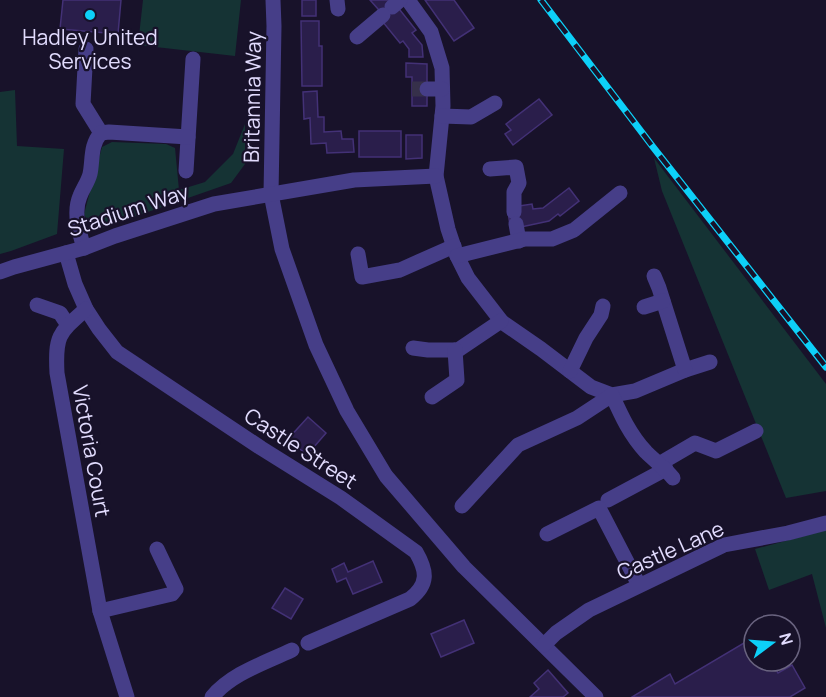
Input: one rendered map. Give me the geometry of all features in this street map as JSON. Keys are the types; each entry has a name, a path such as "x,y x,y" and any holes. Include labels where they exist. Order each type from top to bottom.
{"street":[{"name":"Britannia Way","path":"271,194 273,0"},
{"path":"408,0 431,32 442,68 435,89 442,116 436,176 455,251 468,278 501,321 591,387 612,394 635,391 710,362"},
{"path":"357,37 391,7"},
{"path":"86,49 83,104 101,133"},
{"path":"186,171 193,59"},
{"path":"442,116 471,117 495,103"},
{"path":"84,248 77,220 78,205 90,174 93,147 101,133 188,137"},
{"path":"490,169 516,167 519,183 514,192 515,218 519,240"},
{"name":"Stadium Way","path":"0,272 84,248 214,204 354,180 436,176"},
{"path":"358,255 362,277 400,270 455,251 525,239 552,239 574,230 620,193"},
{"name":"Castle Street","path":"271,194 282,249 316,345 347,411 386,476 464,567 596,697"},
{"name":"Castle Street","path":"66,253 75,284 86,309 117,352 341,498 416,552 423,564 425,579 420,592 410,599 308,643"},
{"path":"654,276 685,370"},
{"path":"644,306 663,301"},
{"path":"37,305 60,313 68,325"},
{"path":"570,372 601,315 603,306"},
{"name":"Victoria Court","path":"86,309 68,325 58,338 57,373 100,612 127,697"},
{"path":"413,348 458,350 501,321"},
{"path":"432,397 457,380 454,350"},
{"path":"612,394 630,432 645,451 666,470"},
{"path":"462,506 518,446 577,418 612,394"},
{"path":"608,500 666,470 695,443 716,451 756,431"},
{"path":"547,534 599,508 639,585"},
{"name":"Castle Lane","path":"544,645 556,633 589,610 724,544 788,533 826,523"},
{"path":"100,612 172,594 176,590 157,549"},
{"path":"212,697 225,683 292,650"}],"green space":[{"path":"143,0 241,0 235,56 138,45"},
{"path":"15,90 17,146 64,149 57,234 0,254 0,92"},
{"path":"245,124 245,164 231,183 102,228 90,226 84,214 102,147 112,142 166,144 175,148 179,190 205,182 233,154"},
{"path":"654,158 826,384 826,491 786,498 662,191"},
{"path":"826,530 826,628 812,574 769,590 755,549"}],"building":[{"name":"Hadley United Services","path":"63,0 121,0 118,34 60,29"},
{"path":"302,0 316,0 316,16 302,16"},
{"path":"370,0 392,0 416,30 412,33 422,45 423,57 409,57 409,49 403,41 400,43 382,21 386,18"},
{"path":"425,0 454,0 474,28 454,41"},
{"path":"301,21 319,21 319,46 322,46 322,86 302,86"},
{"path":"406,63 427,64 427,106 412,106 412,77 406,77"},
{"path":"317,91 318,117 324,117 324,132 341,131 342,139 353,139 354,152 327,153 326,143 311,144 310,118 304,119 303,92"},
{"path":"539,99 552,115 513,145 505,134 511,130 506,124"},
{"path":"359,131 401,131 401,157 359,157"},
{"path":"406,135 422,135 422,158 406,159"},
{"path":"569,188 579,201 560,216 558,214 549,221 521,227 510,225 508,212 519,206 532,204 533,209 543,208"},
{"path":"308,417 326,433 307,455 288,439"},
{"path":"373,561 382,582 353,594 346,578 337,582 332,569 344,563 348,572"},
{"path":"285,588 303,599 291,619 272,608"},
{"path":"464,620 474,643 441,657 431,634"},
{"path":"742,644 742,673 797,673 805,688 790,697 632,697 670,674 675,684"},
{"path":"548,670 568,693 563,697 530,697 539,689 534,683"}],"tunnel":[{"path":"412,89 427,89"}],"railway":[{"path":"541,0 826,367"}],"place":[{"name":"Hadley United Services","path":"90,15"}]}
